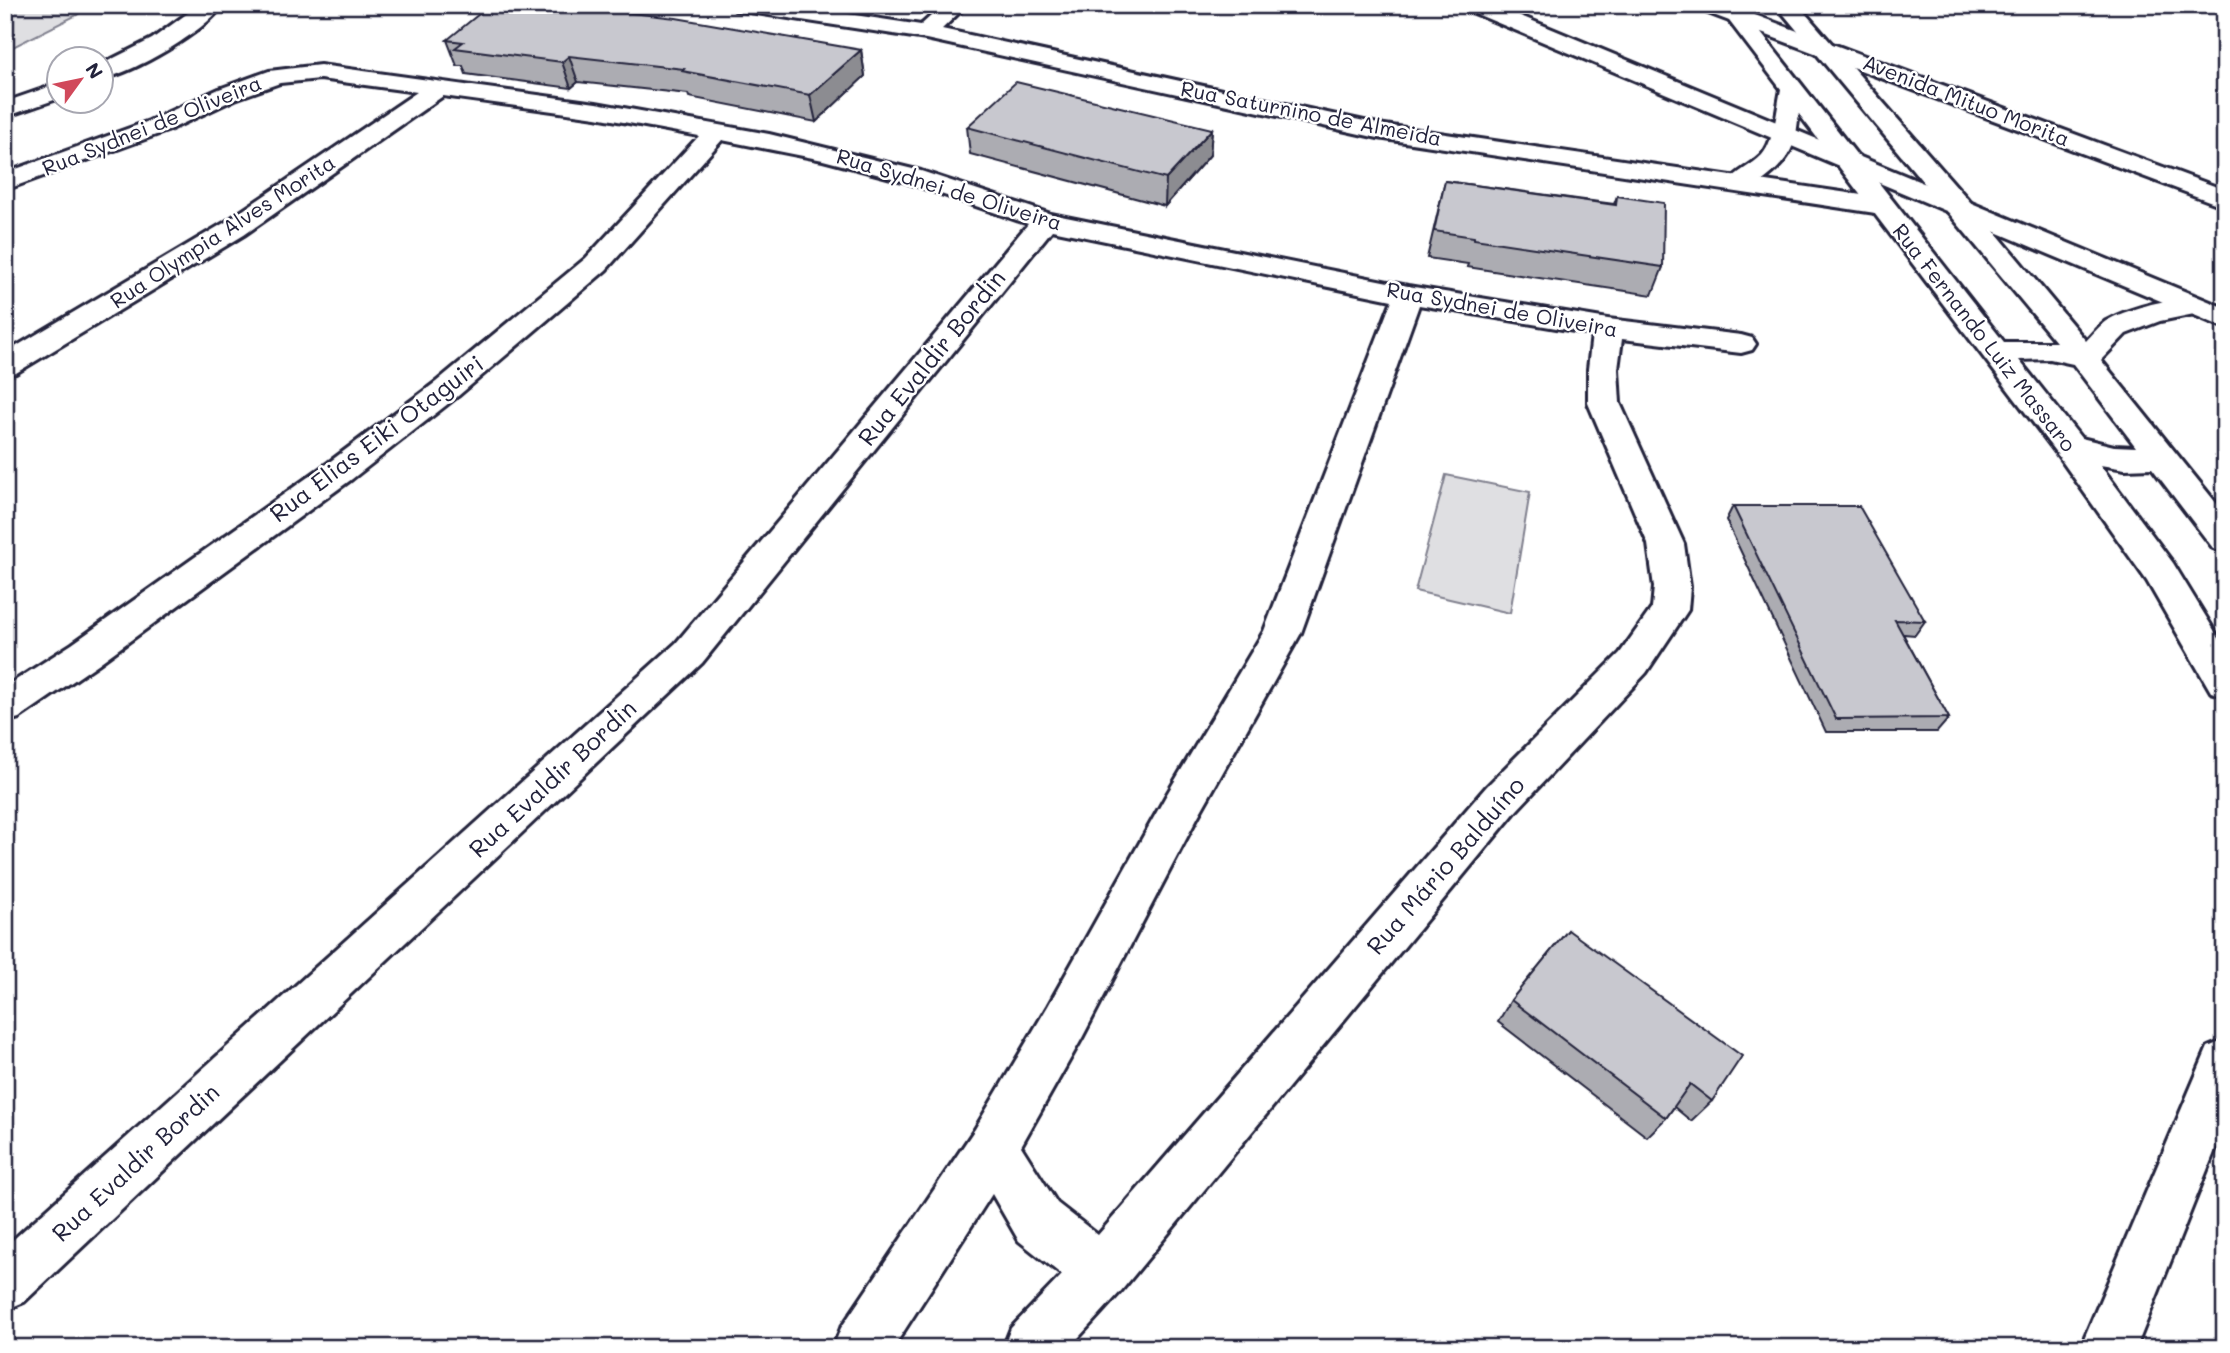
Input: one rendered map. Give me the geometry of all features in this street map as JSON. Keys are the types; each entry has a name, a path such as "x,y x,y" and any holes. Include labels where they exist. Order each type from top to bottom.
{"street":[{"path":"116,65 159,45 192,23 212,5"},
{"name":"Rua Saturnino de Almeida","path":"743,5 926,32 1378,131 1882,206"},
{"path":"926,32 956,5"},
{"path":"1475,5 2225,319"},
{"name":"Avenida Mituo Morita","path":"1708,5 1733,11 2225,199"},
{"path":"1787,5 1818,45 1962,209 2086,358 2225,539"},
{"name":"Rua Fernando Luiz Massaro","path":"1733,11 2069,446 2160,572 2225,681"},
{"name":"Rua Sydnei de Oliveira","path":"5,182 158,126 227,94 277,76 320,72 596,110 826,153 965,192 1045,221 1408,295 1608,328 1741,344"},
{"path":"1740,184 1770,161 1780,148 1793,88"},
{"name":"Rua Olympia Alves Morita","path":"5,366 234,229 436,90"},
{"path":"5,110 46,95"},
{"name":"Rua Elias Eiki Otaguiri","path":"5,707 85,654 329,479 447,389 596,264 715,132"},
{"name":"Rua Evaldir Bordin","path":"5,1283 689,653 1045,221"},
{"path":"861,1348 993,1147 1282,632 1408,295"},
{"path":"2086,358 2116,328 2153,313 2194,306"},
{"name":"Rua Mário Balduíno","path":"1031,1348 1102,1272 1502,798 1633,663 1670,610 1672,587 1667,544 1604,404 1602,369 1608,328"},
{"path":"1995,351 2050,350 2086,358"},
{"path":"2069,446 2119,459 2160,456"},
{"path":"2108,1348 2225,1064"},
{"path":"993,1147 1038,1222 1102,1272"}],"shaded area":[{"path":"5,5 90,5 77,15 5,51"},
{"path":"1446,475 1530,492 1510,613 1415,591"}],"building":[{"path":"490,5 560,5 676,18 861,50 810,95 682,71 684,69 569,56 562,62 455,48 463,42 447,40"},
{"path":"1016,82 1212,129 1166,179 967,127"},
{"path":"1445,181 1616,205 1617,196 1664,203 1663,267 1434,231"},
{"path":"1733,506 1859,506 1925,621 1895,620 1949,718 1836,719"},
{"path":"1568,930 1742,1056 1712,1101 1690,1084 1666,1118 1511,1000"}]}
